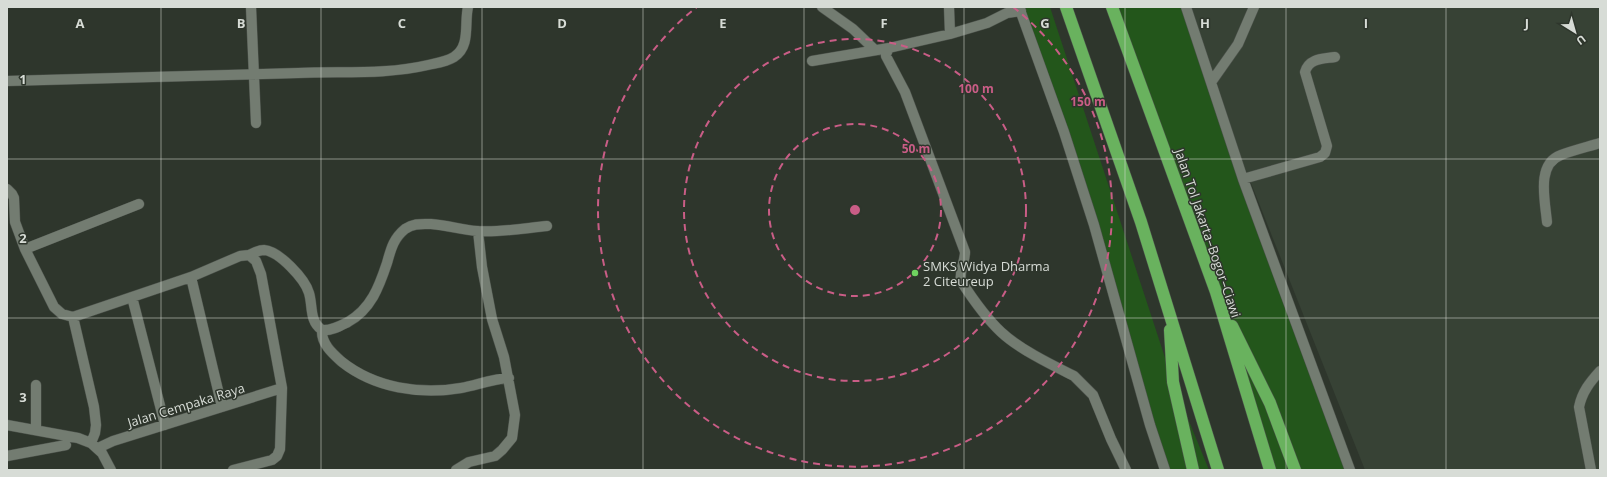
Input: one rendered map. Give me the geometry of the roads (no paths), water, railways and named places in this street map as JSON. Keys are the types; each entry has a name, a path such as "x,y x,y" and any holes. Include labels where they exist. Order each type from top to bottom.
{"highway":[{"path":"1066,7 1138,215 1218,470"},
{"name":"Jalan Tol Jakarta–Bogor–Ciawi","path":"1112,7 1216,292 1270,470"},
{"path":"1216,292 1270,403 1295,470"},
{"path":"1168,310 1173,382 1193,470"}],"street":[{"path":"250,7 256,124"},
{"path":"7,81 254,74 369,73 414,68 448,61 459,54 464,45 468,7"},
{"path":"822,7 853,29 874,49"},
{"path":"949,7 950,34"},
{"path":"1186,7 1212,81 1243,179 1350,470"},
{"path":"1212,81 1238,44 1254,7"},
{"path":"812,61 874,49 889,48 950,34 987,23 1020,9 1064,132 1092,218 1150,425 1165,470"},
{"path":"889,48 886,56 905,92 965,252 965,259 960,276 961,281 981,309 1000,331 1015,342 1074,376 1093,395 1111,439 1126,470"},
{"path":"1243,179 1320,157 1325,153 1326,146 1305,72 1308,64 1311,62 1335,57"},
{"path":"1546,222 1544,181 1545,170 1549,162 1560,155 1600,143"},
{"path":"7,189 14,198 15,222 25,249 54,307 62,314 73,317 191,277 240,256 249,255 259,251 269,251 278,255 292,268 307,287 310,294 313,319 316,325 322,330 332,329 344,324 366,309 378,288 394,241 406,228 417,223 478,231 547,226"},
{"path":"25,249 139,204"},
{"path":"456,470 469,462 495,456 502,450 510,441 515,415 500,342 492,319 482,267 478,231"},
{"path":"233,470 269,461 277,456 280,449 282,388 261,274 256,261 249,255"},
{"path":"191,277 222,407"},
{"path":"132,297 165,425"},
{"path":"73,317 94,407 96,425 95,445"},
{"path":"322,330 322,336 334,356 352,370 361,376 403,389 460,388 492,379 508,378"},
{"path":"1591,470 1579,407 1581,397 1588,385 1600,371"},
{"path":"36,385 36,430"},
{"name":"Jalan Cempaka Raya","path":"95,445 113,441 282,388"},
{"path":"7,425 78,438 95,445 105,458 111,470"},
{"path":"7,456 66,445"}],"place":[{"name":"SMKS Widya Dharma 2 Citeureup","path":"915,273"}]}
